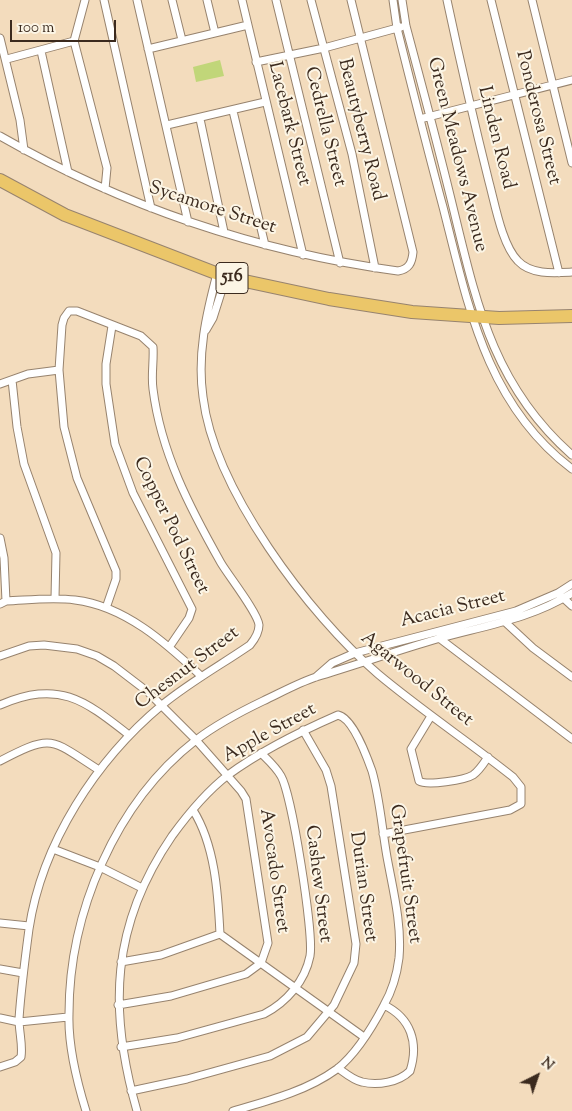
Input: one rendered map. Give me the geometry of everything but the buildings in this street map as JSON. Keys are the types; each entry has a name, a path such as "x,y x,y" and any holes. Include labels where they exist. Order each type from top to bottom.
{"highway":[{"name":"516","path":"0,180 65,215 222,276 374,307 476,317 572,316"}],"street":[{"path":"85,0 74,41 107,168 106,189"},
{"path":"104,0 151,208"},
{"path":"137,0 188,222"},
{"path":"172,0 182,40"},
{"path":"207,0 215,32"},
{"name":"Lacebark Street","path":"242,0 303,255"},
{"name":"Cedrella Street","path":"276,0 340,263"},
{"name":"Beautyberry Road","path":"311,0 352,154 375,268"},
{"path":"351,0 360,39"},
{"name":"Green Meadows Avenue","path":"393,0 397,28 420,119 476,317"},
{"name":"Green Meadows Avenue","path":"402,0 406,26 430,117 476,317"},
{"name":"Linden Road","path":"447,0 470,108 499,220 510,250 517,260 534,271 559,272"},
{"name":"Ponderosa Street","path":"491,0 559,272"},
{"path":"532,0 572,163"},
{"path":"148,49 248,25"},
{"path":"256,62 324,48 406,26"},
{"path":"0,38 7,60 20,120 24,150"},
{"name":"Sycamore Street","path":"0,136 68,172 188,222 303,255 340,263 398,271 404,270 412,260 413,252 360,39"},
{"path":"7,60 74,41"},
{"path":"41,51 68,172"},
{"path":"420,119 470,108 513,94 572,80"},
{"path":"167,125 200,119 265,102"},
{"path":"233,111 265,245"},
{"path":"200,119 224,232"},
{"path":"559,272 572,272"},
{"name":"Agarwood Street","path":"222,276 206,316 202,396 206,416 222,464 243,505 279,563 304,596 355,653 431,716 513,777 521,788 522,800 517,808 383,834"},
{"name":"Chesnut Street","path":"0,1067 16,1062 21,1057 19,1022 23,974 37,891 53,849 80,799 100,770 130,735 162,705 250,645 257,634 258,621 222,564 170,463 162,435 153,388 152,347 146,339 77,311 69,310 62,325 59,370"},
{"path":"476,317 526,406 544,429 572,455"},
{"path":"476,317 499,386 509,402 536,436 572,469"},
{"name":"Copper Pod Street","path":"112,326 106,364 106,384 115,444 132,493 192,609 189,618 170,646"},
{"path":"0,384 38,372 59,370 64,427 76,478 116,571 116,578 106,608"},
{"path":"12,380 16,427 24,464 56,552 55,598"},
{"path":"0,538 3,603 55,598 76,600 106,608 131,621 170,646 202,676"},
{"name":"Acacia Street","path":"86,1111 78,1086 68,1017 72,967 86,905 100,867 118,832 140,800 174,760 196,740 246,709 316,677 338,672 363,660 440,638 506,623 561,596 572,584"},
{"name":"Acacia Street","path":"316,677 332,663 355,653 516,611 572,592"},
{"path":"561,596 572,606"},
{"path":"500,614 506,623 572,677"},
{"path":"430,632 572,739"},
{"name":"Avocado Street","path":"0,656 36,645 77,649 114,666 162,705 228,776 246,800 268,944 261,963"},
{"path":"0,704 31,695 61,694 87,704 130,735"},
{"name":"Apple Street","path":"137,1111 121,1047 118,1005 121,962 128,927 142,888 166,845 193,810 228,776 261,753 303,730 338,715"},
{"name":"Grapefruit Street","path":"233,1111 306,1087 338,1068 364,1037 384,1005 396,973 399,959 399,930 372,772 351,725 345,718 338,715"},
{"path":"431,716 411,749 419,781 430,784 468,778 488,757"},
{"name":"Durian Street","path":"131,1091 187,1079 270,1056 307,1036 329,1012 343,990 354,963 354,923 326,770 303,730"},
{"path":"0,761 41,742 51,741 100,770"},
{"name":"Cashew Street","path":"121,1047 177,1038 264,1014 276,1008 302,978 310,954 307,903 289,794 281,776 261,753"},
{"path":"193,810 206,835 219,911 220,934"},
{"path":"53,849 100,867 142,888"},
{"path":"0,923 30,926"},
{"path":"220,934 364,1037"},
{"path":"121,962 161,955 220,934"},
{"path":"118,1005 171,996 246,974 261,963"},
{"path":"0,970 23,974"},
{"path":"338,1068 362,1082 377,1083 398,1080 410,1071 413,1047 407,1022 401,1015 384,1005"},
{"path":"0,1018 19,1022 68,1017"}],"green space":[{"path":"220,60 224,76 196,82 193,67"}]}
